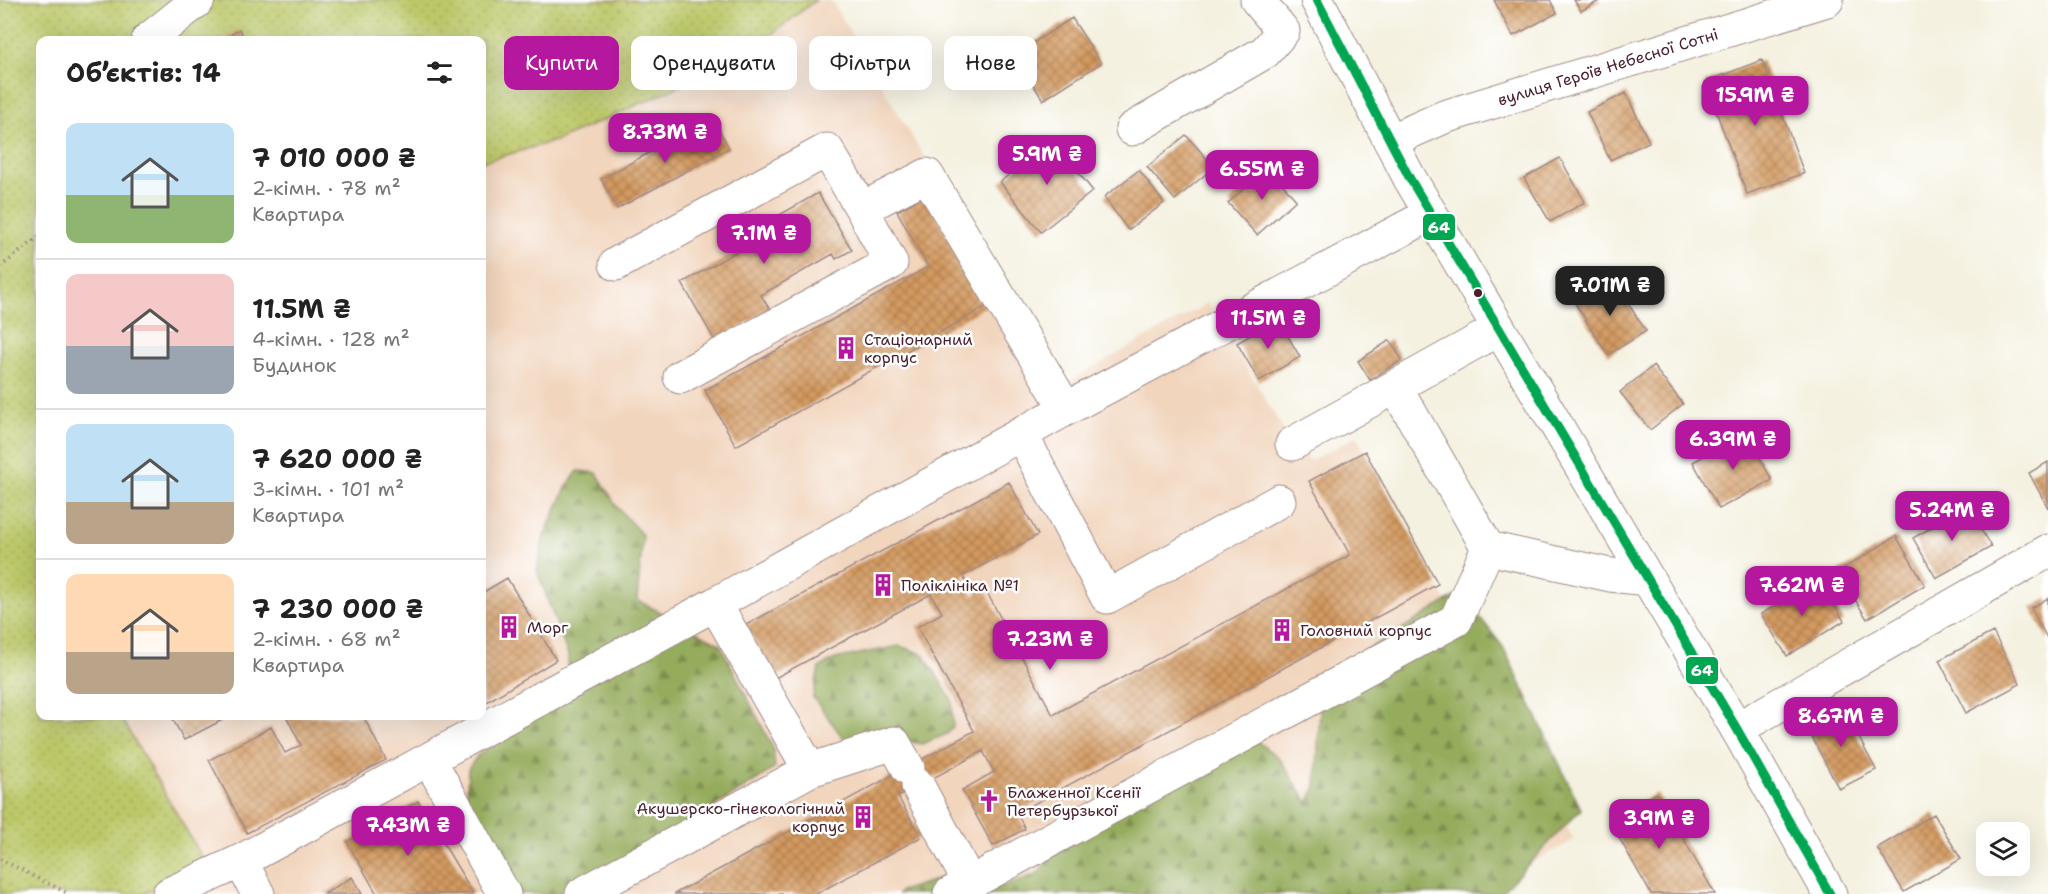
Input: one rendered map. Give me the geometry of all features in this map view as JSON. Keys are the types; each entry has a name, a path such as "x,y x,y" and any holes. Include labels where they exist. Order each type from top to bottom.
{"main road":[{"path":"153,36 198,0"},
{"path":"1132,129 1265,52 1283,31 1257,0"},
{"path":"1317,0 1390,141 1431,214 1737,729 1830,894"},
{"name":"вулиця Героїв Небесної Сотні","path":"1390,141 1444,117 1820,1"},
{"path":"616,264 827,150 862,209 891,263 680,377"},
{"path":"862,209 927,175 1066,409"},
{"path":"169,894 241,861 714,604 1066,409 1431,214"},
{"path":"1292,444 1499,329"},
{"path":"1396,388 1488,548 1610,575 1648,579"},
{"path":"1021,434 1107,597 1279,501"},
{"path":"582,894 810,770 894,743 913,777 960,889 1456,620 1488,548"},
{"path":"1737,729 2048,551"},
{"path":"714,604 810,770"},
{"path":"429,759 504,894"},
{"path":"241,861 258,894"}],"path":[{"path":"0,267 36,239"},
{"path":"0,859 69,894"}],"shaded area":[{"path":"816,0 831,0 852,36 809,36 809,90 884,90 1060,386 1208,303 1292,444 1310,461 1357,436 1574,840 1473,894 143,894 208,868 122,720 486,720 486,161 558,140 670,90 797,90 797,36 769,36"}],"green space":[{"path":"0,0 816,0 769,36 631,36 631,90 670,90 558,140 486,161 486,36 36,36 36,720 122,720 208,868 143,894 0,894"},
{"path":"578,471 597,473 617,507 643,536 637,600 720,644 773,748 775,768 612,872 556,894 511,894 466,816 468,769 478,755 568,691 568,655 537,571 544,536 567,486"},
{"path":"1461,593 1503,647 1581,809 1500,894 898,894 901,891 954,874 986,888 1004,886 1038,873 1077,821 1250,736 1279,758 1308,803 1316,786 1321,689 1330,672"},
{"path":"899,646 923,654 952,700 953,727 947,734 922,744 876,734 846,742 813,697 819,668 835,659"}],"building":[{"path":"1494,0 1550,0 1557,13 1513,36"},
{"path":"1574,0 1601,0 1581,11"},
{"path":"1072,18 1101,63 1043,100 1037,90 1037,40"},
{"path":"239,29 244,36 229,36"},
{"path":"1762,60 1804,173 1747,194 1705,82"},
{"path":"1626,93 1649,142 1610,160 1587,112"},
{"path":"713,118 729,148 617,209 601,179"},
{"path":"1186,135 1214,167 1175,200 1147,167"},
{"path":"1052,140 1093,191 1041,232 1000,182"},
{"path":"1560,158 1585,202 1550,222 1524,178"},
{"path":"1268,167 1296,200 1257,235 1228,203"},
{"path":"1139,170 1164,203 1128,230 1104,197"},
{"path":"818,193 852,250 836,259 833,254 761,295 770,310 715,341 682,283 736,252 731,243"},
{"name":"Стаціонарний корпус","path":"925,195 987,306 736,446 705,390 928,267 897,211"},
{"path":"1612,279 1646,331 1608,355 1575,303"},
{"path":"1278,319 1300,357 1259,381 1237,343"},
{"path":"1390,340 1402,360 1370,380 1358,361"},
{"path":"1653,366 1683,404 1650,430 1620,392"},
{"path":"1746,433 1772,480 1719,509 1693,462"},
{"name":"Головний корпус","path":"1365,451 1438,584 1017,813 1025,829 993,846 962,790 994,772 983,751 898,797 921,837 816,894 674,894 974,731 917,627 942,613 931,594 775,678 746,625 1009,482 1038,535 963,576 973,596 985,589 1053,715 1350,555 1309,481"},
{"path":"2048,462 2048,508 2029,473"},
{"path":"1968,507 1991,547 1936,578 1913,538"},
{"path":"1896,536 1925,585 1867,619 1838,572"},
{"name":"Морг","path":"507,578 556,660 486,703 486,591"},
{"path":"1818,579 1844,621 1787,656 1761,614"},
{"path":"2048,598 2048,640 2031,608"},
{"path":"1993,632 2020,684 1966,713 1939,660"},
{"path":"1843,708 1876,770 1839,789 1806,726"},
{"path":"173,720 222,720 184,740"},
{"path":"288,720 365,720 386,760 247,833 209,760 271,727 285,753 301,745"},
{"path":"1657,793 1715,894 1651,894 1609,820"},
{"path":"418,801 473,893 377,894 347,842"},
{"path":"1934,814 1961,859 1904,892 1877,848"},
{"path":"352,877 362,894 324,894"}],"transit line":[{"name":"64","path":"1317,0 1409,177 1737,729 1830,894"}],"place":[{"name":"Стаціонарний корпус","path":"846,348"},
{"name":"Поліклініка №1","path":"883,585"},
{"name":"Морг","path":"509,627"},
{"name":"Головний корпус","path":"1282,630"},
{"name":"Блаженної Ксенії Петербурзької","path":"989,801"},
{"name":"Акушерско-гінекологічний корпус","path":"863,817"}]}
